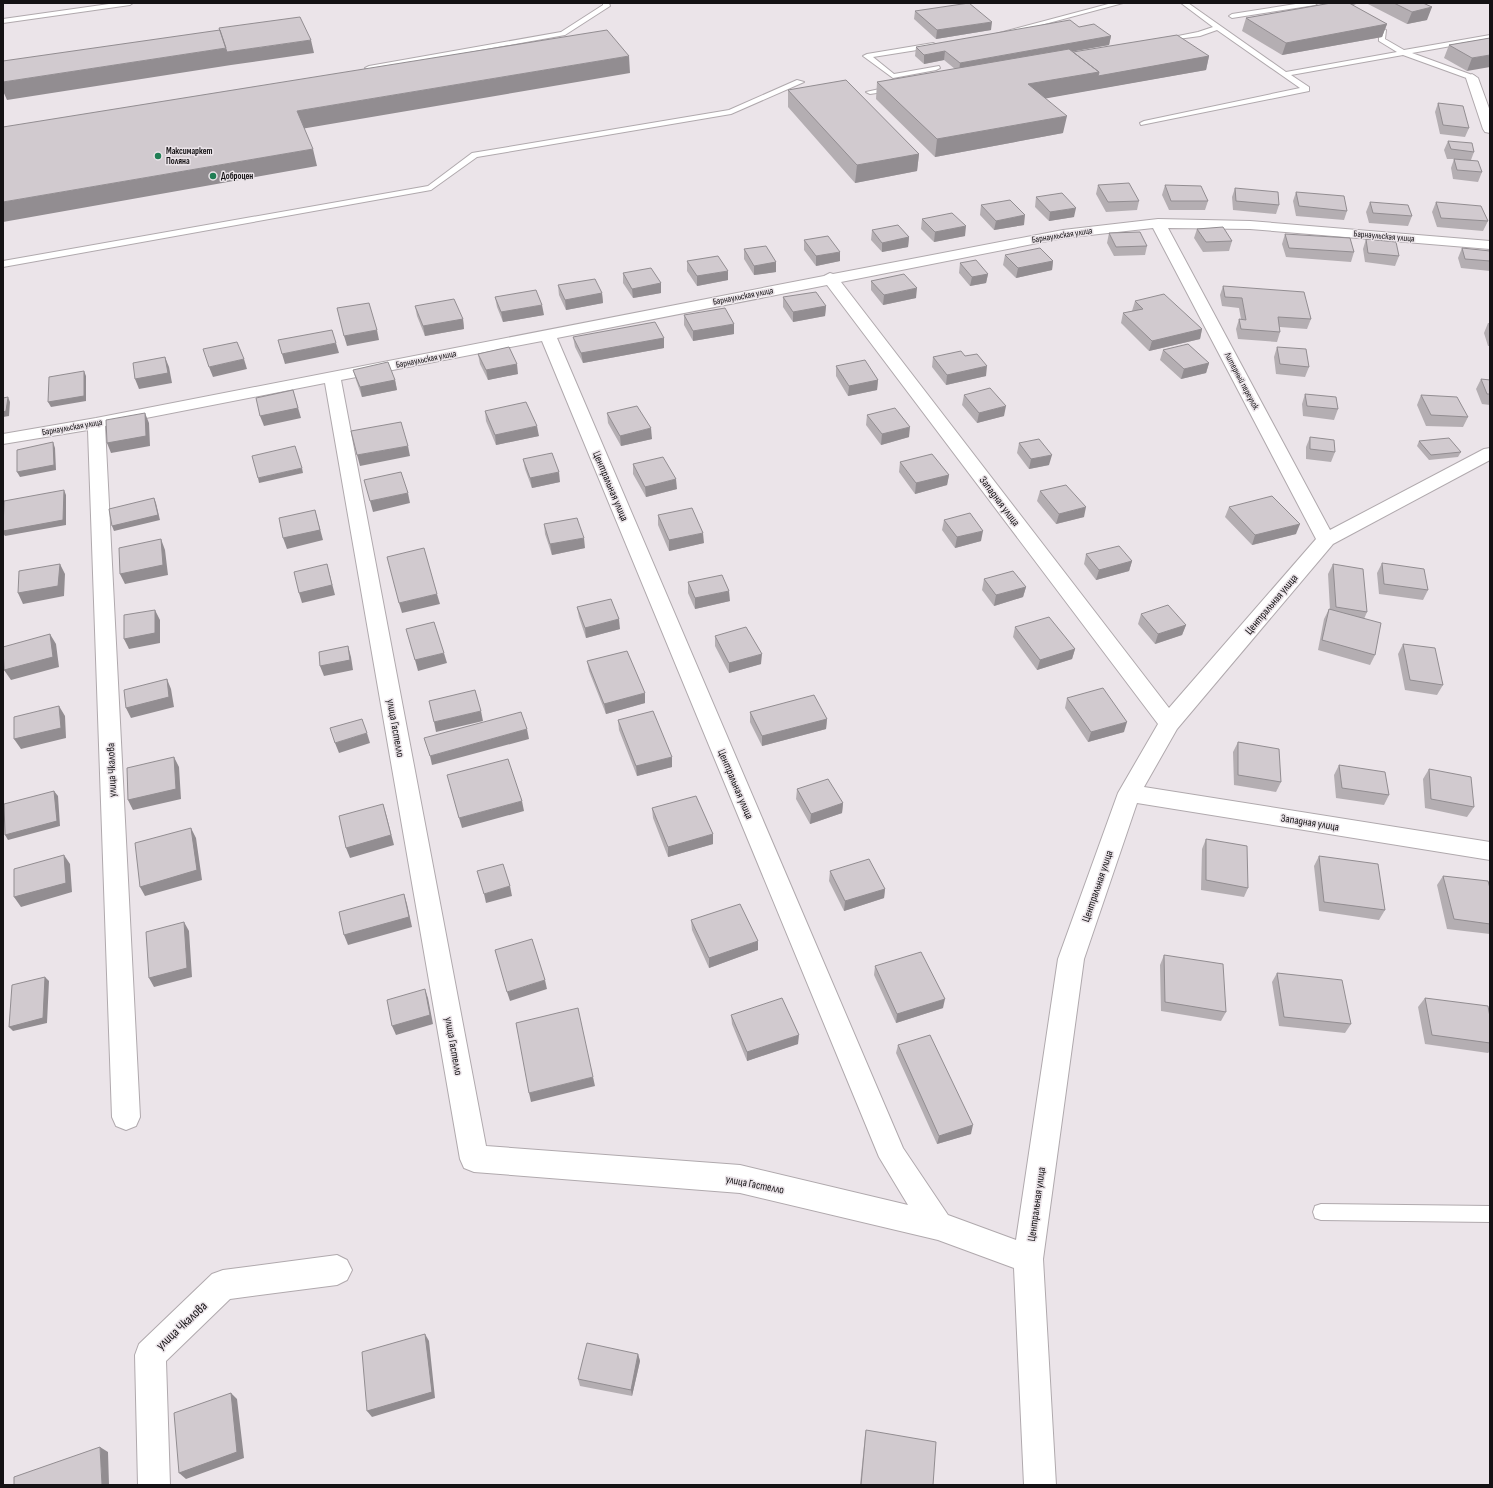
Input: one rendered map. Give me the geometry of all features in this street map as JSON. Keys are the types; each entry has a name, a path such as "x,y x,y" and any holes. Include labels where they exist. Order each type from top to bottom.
{"street":[{"path":"1472,78 1490,129"},
{"name":"Барнаульская улица","path":"3,439 96,423 548,335 830,278 1063,234 1158,223 1250,225 1490,245"},
{"name":"Литерный переулок","path":"1158,223 1326,540"},
{"name":"Западная улица","path":"830,278 1170,723"},
{"name":"Центральная улица","path":"548,335 892,1158 938,1226"},
{"name":"улица Гастелло","path":"332,377 474,1158 740,1179 938,1226 1028,1259"},
{"name":"улица Чкалова","path":"96,423 126,1117"},
{"name":"Центральная улица","path":"1040,1485 1028,1259 1071,959 1129,793 1170,723 1326,540 1490,453"},
{"name":"Западная улица","path":"1129,793 1490,851"},
{"name":"улица Чкалова","path":"154,1485 150,1355 224,1285 337,1270"}],"lane":[{"path":"3,21 51,12 130,3"},
{"path":"361,70 563,34 607,6 606,3"},
{"path":"989,36 1120,3"},
{"path":"1144,123 1306,89 1184,3"},
{"path":"1232,16 1315,3"},
{"path":"1370,23 1383,30 1381,40 1404,53 1472,78"},
{"path":"1153,42 1200,34 1218,27"},
{"path":"1285,74 1490,37"},
{"path":"936,68 892,76 867,56 943,43"},
{"path":"3,264 431,188 475,155 732,112 800,82"},
{"path":"870,92 902,87"},
{"path":"1321,1212 1490,1214"}],"building":[{"path":"969,3 992,22 937,30 915,11"},
{"path":"1331,3 1349,3 1387,24 1286,43 1246,18"},
{"path":"1394,3 1423,3 1432,7 1412,12"},
{"path":"300,17 311,40 227,52 219,28"},
{"path":"1070,20 1079,27 1094,24 1111,36 960,63 945,51 924,55 916,47"},
{"path":"220,30 226,48 3,82 3,61"},
{"path":"607,30 629,56 297,111 313,149 3,202 3,127"},
{"path":"1177,35 1209,56 1098,76 1099,72 1073,52"},
{"path":"1490,38 1490,55 1472,58 1449,45"},
{"path":"1069,49 1099,72 1028,84 1067,116 937,139 877,82"},
{"path":"846,80 919,154 857,165 788,90"},
{"path":"1438,103 1463,106 1469,128 1443,125"},
{"path":"1448,141 1472,143 1474,152 1451,149"},
{"path":"1454,159 1478,161 1482,172 1457,170"},
{"path":"1129,183 1139,201 1108,202 1098,185"},
{"path":"1165,185 1201,186 1208,201 1171,201"},
{"path":"1235,188 1278,192 1279,205 1236,201"},
{"path":"1296,192 1344,196 1347,211 1299,206"},
{"path":"1062,193 1076,208 1050,212 1036,197"},
{"path":"1010,200 1025,215 996,221 981,205"},
{"path":"1370,202 1408,205 1412,216 1373,213"},
{"path":"1436,202 1481,206 1488,221 1441,218"},
{"path":"952,213 966,226 935,232 922,219"},
{"path":"898,225 909,237 882,243 872,230"},
{"path":"1223,227 1232,241 1206,242 1197,229"},
{"path":"1140,232 1147,246 1116,247 1109,233"},
{"path":"1285,234 1350,238 1354,252 1289,248"},
{"path":"828,236 840,252 816,256 804,240"},
{"path":"1366,239 1396,242 1399,256 1368,253"},
{"path":"766,246 776,262 754,266 744,249"},
{"path":"1040,248 1053,261 1018,268 1005,255"},
{"path":"1462,248 1490,251 1490,261 1465,259"},
{"path":"718,256 728,271 697,276 687,261"},
{"path":"976,260 988,274 972,277 960,263"},
{"path":"651,268 661,283 632,289 623,273"},
{"path":"904,274 917,288 884,295 871,281"},
{"path":"595,279 602,293 565,300 558,285"},
{"path":"1223,286 1304,292 1311,319 1278,317 1280,332 1241,329 1239,319 1246,320 1242,298 1225,297"},
{"path":"536,290 542,305 501,312 495,297"},
{"path":"816,292 826,306 793,312 783,297"},
{"path":"1164,294 1202,329 1152,341 1123,313 1143,309 1135,301"},
{"path":"454,299 463,319 423,326 415,306"},
{"path":"369,303 377,330 344,336 337,308"},
{"path":"725,308 734,324 693,331 684,315"},
{"path":"655,322 664,338 581,353 573,337"},
{"path":"332,330 336,343 282,354 278,340"},
{"path":"237,342 244,359 209,367 203,349"},
{"path":"1188,344 1209,363 1184,369 1163,350"},
{"path":"509,347 517,364 486,370 478,354"},
{"path":"1277,347 1306,349 1309,367 1280,364"},
{"path":"961,351 965,356 977,354 987,366 947,375 933,357"},
{"path":"165,357 168,373 135,379 133,363"},
{"path":"865,360 878,380 849,386 836,366"},
{"path":"388,362 395,380 360,387 353,370"},
{"path":"84,371 84,396 48,402 49,377"},
{"path":"1481,379 1490,380 1490,394 1487,394"},
{"path":"990,388 1006,406 979,413 964,395"},
{"path":"293,390 298,408 260,416 256,398"},
{"path":"1305,394 1336,397 1338,409 1307,406"},
{"path":"1421,395 1457,397 1468,417 1431,415"},
{"path":"8,397 6,411 3,412 3,398"},
{"path":"526,402 537,426 495,435 485,411"},
{"path":"637,406 651,428 620,436 607,413"},
{"path":"895,408 910,427 882,434 867,415"},
{"path":"145,413 146,436 107,443 106,420"},
{"path":"401,422 408,446 357,455 351,431"},
{"path":"1310,437 1334,440 1335,452 1310,449"},
{"path":"1449,438 1461,452 1431,455 1419,441"},
{"path":"1039,439 1052,455 1031,459 1019,443"},
{"path":"53,442 54,465 17,472 17,450"},
{"path":"295,446 302,468 258,478 252,456"},
{"path":"552,453 559,472 530,478 523,459"},
{"path":"932,454 949,475 916,483 900,462"},
{"path":"663,457 676,479 645,487 633,464"},
{"path":"401,472 408,493 370,501 364,480"},
{"path":"1066,485 1086,507 1059,514 1040,491"},
{"path":"64,490 63,520 3,531 4,501"},
{"path":"1272,496 1300,524 1255,535 1229,507"},
{"path":"154,498 158,515 112,526 109,509"},
{"path":"692,508 703,533 669,540 658,515"},
{"path":"315,510 320,530 283,538 279,518"},
{"path":"970,513 983,531 957,537 944,520"},
{"path":"577,518 584,538 550,544 544,524"},
{"path":"161,539 163,565 120,574 119,548"},
{"path":"1119,546 1132,561 1099,570 1086,554"},
{"path":"424,548 437,594 399,603 387,557"},
{"path":"1382,563 1424,569 1428,590 1384,584"},
{"path":"60,564 58,586 18,593 19,571"},
{"path":"327,564 332,585 299,593 294,572"},
{"path":"1333,564 1363,569 1367,612 1336,607"},
{"path":"1013,571 1026,587 996,595 984,579"},
{"path":"722,575 729,591 695,598 688,582"},
{"path":"611,599 619,619 585,628 577,607"},
{"path":"1168,605 1186,625 1158,634 1141,614"},
{"path":"1329,609 1381,623 1375,655 1322,640"},
{"path":"155,610 155,633 124,639 124,615"},
{"path":"1049,617 1075,649 1040,660 1015,627"},
{"path":"434,622 444,653 415,660 406,629"},
{"path":"746,627 762,654 729,663 715,636"},
{"path":"50,634 53,657 4,670 3,647"},
{"path":"1403,644 1435,648 1443,685 1410,680"},
{"path":"348,646 350,660 320,666 319,652"},
{"path":"627,651 645,693 604,704 587,661"},
{"path":"167,679 169,697 126,708 124,690"},
{"path":"1103,688 1127,722 1091,732 1067,698"},
{"path":"475,690 481,711 434,722 429,701"},
{"path":"814,695 827,719 762,736 750,712"},
{"path":"59,706 61,728 14,739 14,717"},
{"path":"653,711 672,757 636,766 618,720"},
{"path":"521,712 527,729 430,756 424,738"},
{"path":"362,719 367,733 335,743 330,728"},
{"path":"1238,742 1279,749 1281,782 1238,775"},
{"path":"174,757 176,789 128,800 127,768"},
{"path":"508,759 522,801 459,818 447,775"},
{"path":"1339,765 1385,772 1389,795 1342,788"},
{"path":"1429,769 1471,777 1474,807 1431,799"},
{"path":"828,779 843,803 811,814 797,789"},
{"path":"54,791 57,821 5,835 4,804"},
{"path":"696,796 713,834 668,847 652,808"},
{"path":"383,804 391,835 346,848 339,816"},
{"path":"191,828 197,870 140,887 135,843"},
{"path":"1206,839 1247,846 1248,888 1206,880"},
{"path":"64,855 66,883 14,897 14,869"},
{"path":"1319,856 1378,864 1385,910 1324,902"},
{"path":"869,859 885,889 845,901 830,871"},
{"path":"503,864 510,886 484,894 477,871"},
{"path":"1443,876 1488,881 1490,888 1490,924 1454,919"},
{"path":"404,894 409,917 344,935 339,912"},
{"path":"740,904 758,941 709,958 691,920"},
{"path":"184,922 187,968 149,978 146,932"},
{"path":"532,939 545,980 507,992 495,950"},
{"path":"921,952 945,999 897,1014 875,966"},
{"path":"1164,955 1223,964 1226,1012 1165,1002"},
{"path":"1277,973 1342,980 1351,1024 1284,1017"},
{"path":"45,977 43,1018 9,1027 12,985"},
{"path":"425,989 430,1015 392,1026 387,1000"},
{"path":"782,998 799,1035 747,1052 731,1015"},
{"path":"1425,998 1488,1006 1490,1017 1490,1043 1432,1035"},
{"path":"578,1008 593,1077 529,1093 516,1023"},
{"path":"930,1035 973,1125 939,1136 898,1045"},
{"path":"425,1334 432,1392 367,1411 362,1352"},
{"path":"587,1343 638,1354 631,1390 578,1379"},
{"path":"231,1393 237,1452 179,1473 174,1413"},
{"path":"866,1430 936,1442 933,1485 861,1485"},
{"path":"100,1447 102,1485 14,1485 14,1477"}],"place":[{"name":"Максимаркет Поляна","path":"158,156"},
{"name":"Доброцен","path":"213,176"}]}
